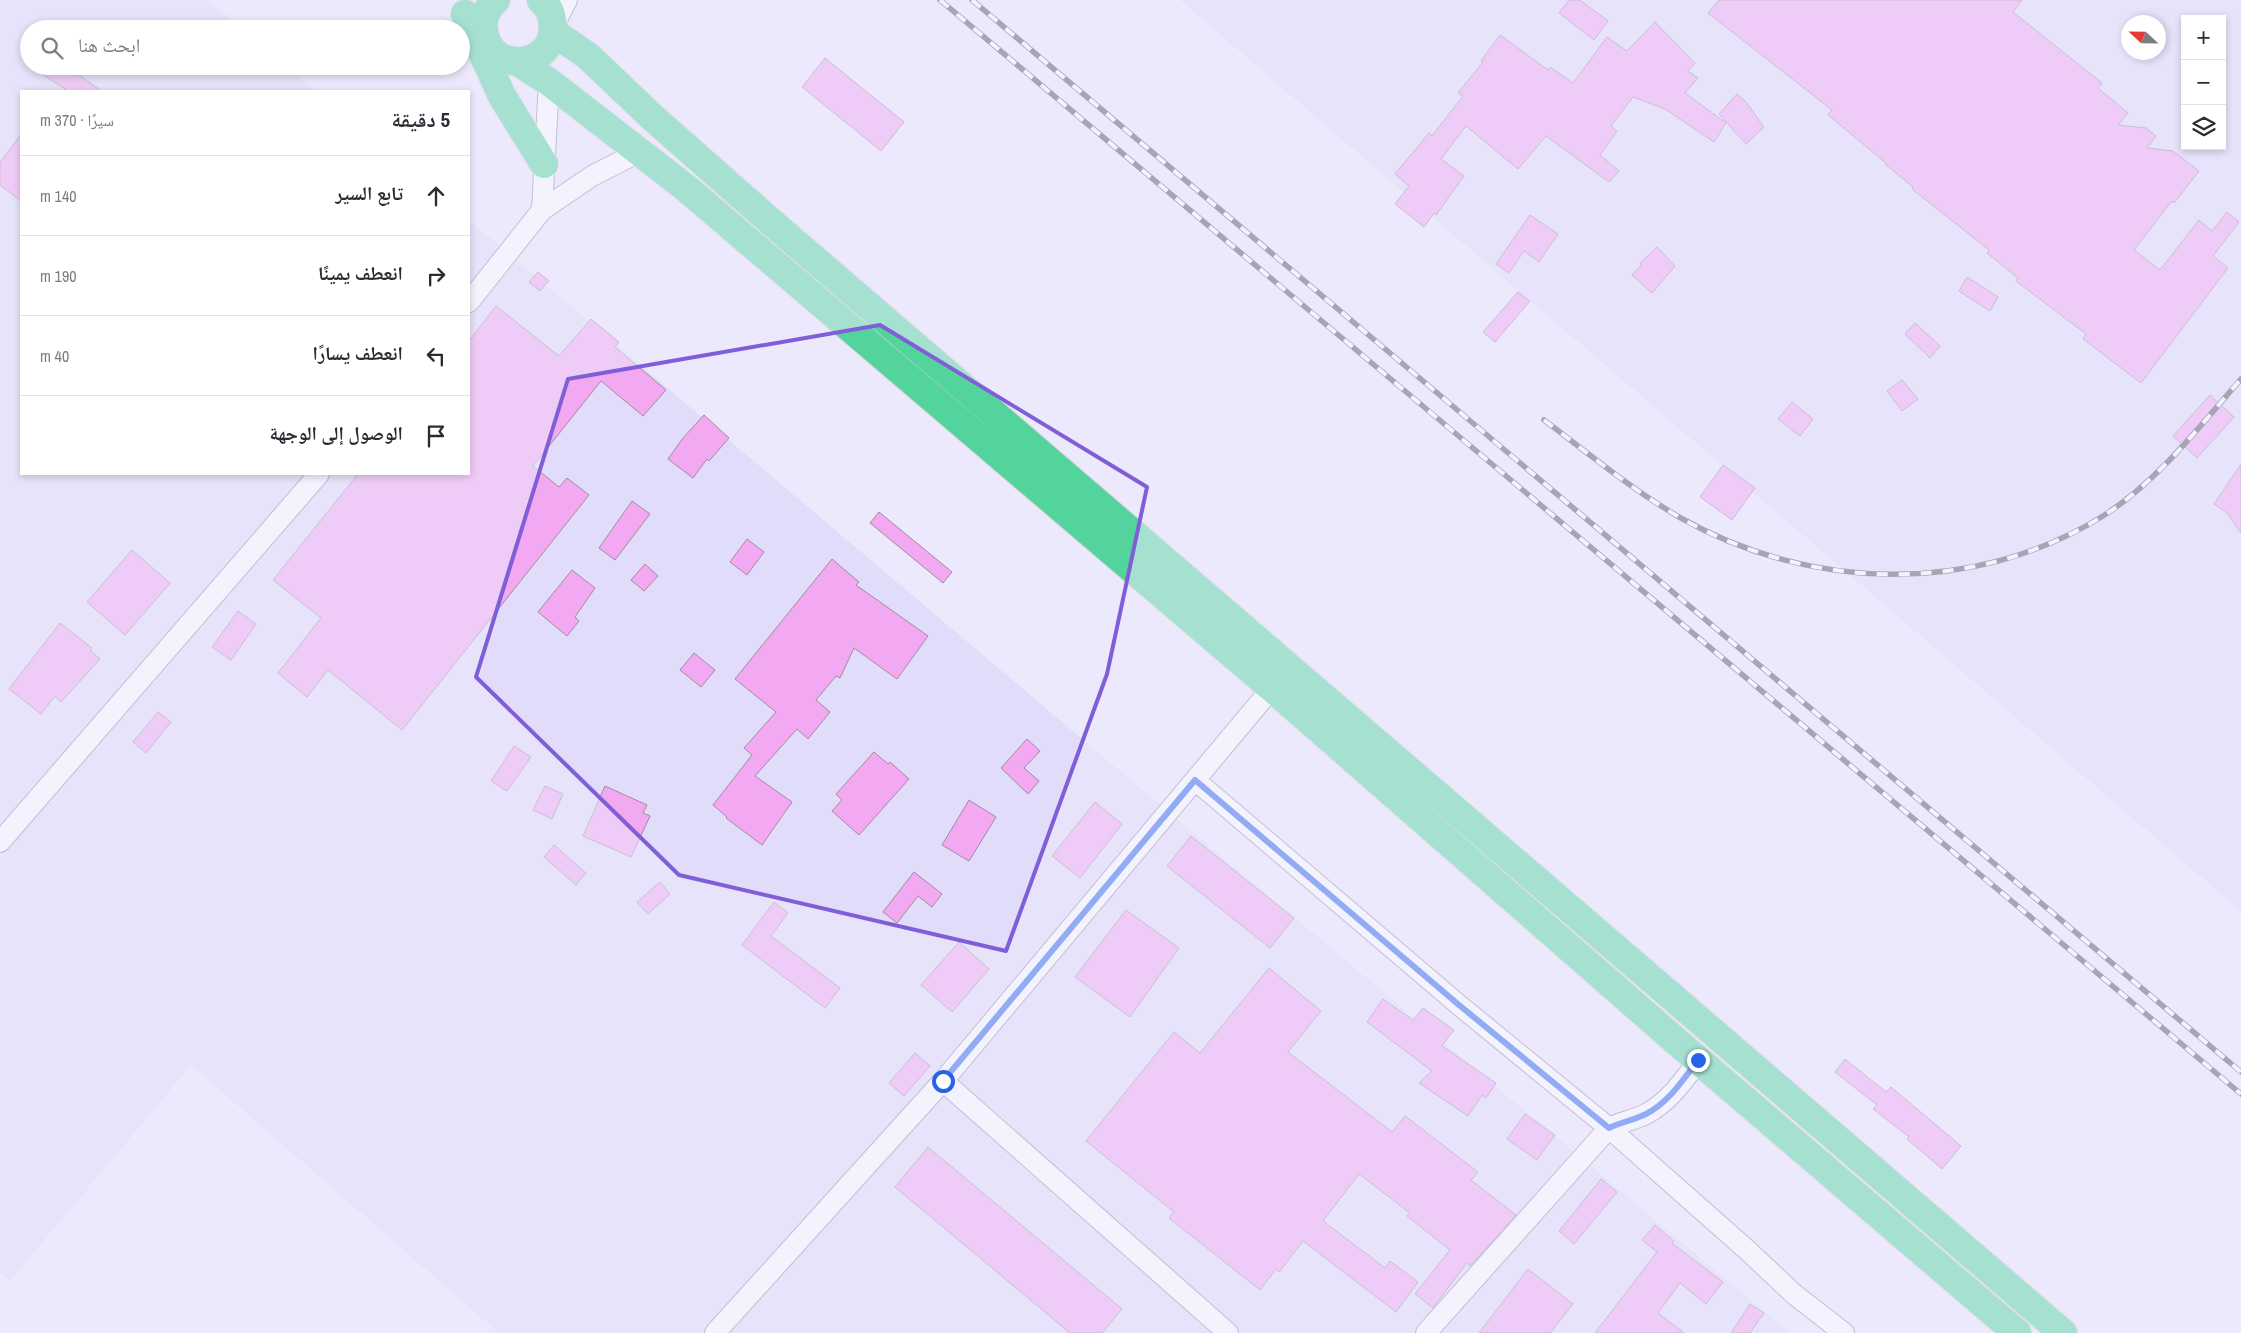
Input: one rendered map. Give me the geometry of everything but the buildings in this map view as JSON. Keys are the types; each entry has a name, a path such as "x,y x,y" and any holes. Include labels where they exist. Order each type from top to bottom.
{"highway":[{"path":"496,0 486,14 483,25 485,37 489,47 497,55 507,60 518,62 528,61 537,56 550,42 553,30 551,13 541,0"},
{"path":"459,7 485,37"},
{"path":"459,7 465,20"},
{"path":"470,30 502,96 544,164"},
{"path":"553,30 588,56 652,116 786,235 2064,1333"},
{"path":"518,62 549,82 686,188 1272,688 1698,1060 2018,1333"}],"street":[{"path":"553,30 567,0"},
{"path":"542,210 549,82"},
{"path":"470,301 542,210 592,176 639,152"},
{"path":"0,842 318,475"},
{"path":"715,1333 943,1081 1272,688"},
{"path":"1195,780 1459,1005 1662,1173 1795,1295 1844,1333"},
{"path":"1426,1333 1609,1128 1621,1122 1646,1115 1681,1084 1698,1060"},
{"path":"943,1081 1228,1333"}],"highlighted area":[{"path":"880,325 1147,487 1107,674 1006,951 679,875 476,677 568,379"}],"shaded area":[{"path":"0,0 207,0 230,20 20,20 20,75 296,75 314,90 20,90 20,475 470,475 470,221 1147,794 1790,1333 499,1333 191,1065 10,1281 0,1273"},
{"path":"1180,0 2241,0 2241,911"}],"railway":[{"path":"940,0 2241,1094"},
{"path":"972,0 2241,1072"},
{"path":"1544,420 1644,495 1679,517 1729,541 1782,559 1836,570 1891,574 1946,571 2001,560 2053,542 2103,516 2142,487 2160,470 2241,379"}],"route":[{"path":"943,1081 1195,780 1459,1005 1609,1128 1621,1122 1646,1115 1681,1084 1698,1060"}]}
